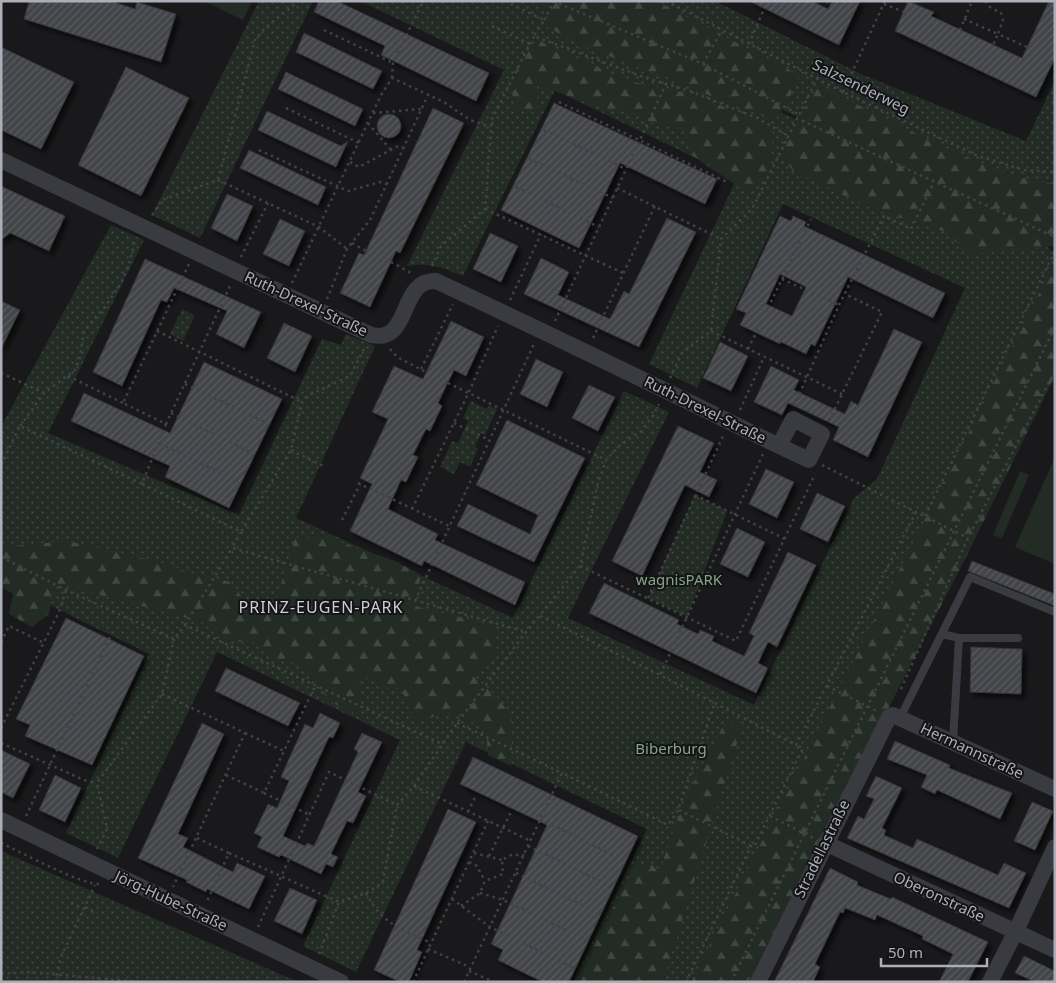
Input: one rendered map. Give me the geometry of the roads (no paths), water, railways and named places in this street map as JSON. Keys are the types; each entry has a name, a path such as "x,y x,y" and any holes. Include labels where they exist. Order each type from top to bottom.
{"street":[{"name":"Ruth-Drexel-Straße","path":"1,160 375,336 389,334 396,327 417,286 426,281 436,281 504,312 664,391 774,444 814,462 822,434 794,419 774,444"},
{"name":"Hermannstraße","path":"894,717 1055,789"},
{"name":"Stradellastraße","path":"758,982 825,843 894,717"},
{"name":"Jörg-Hube-Straße","path":"1,820 340,982"},
{"name":"Oberonstraße","path":"825,843 1055,950"},
{"path":"990,982 1055,848"}],"lane":[{"path":"894,717 942,634 970,577 1055,612"},
{"path":"942,634 959,638 1018,638"},
{"path":"953,742 959,638"}],"district":[{"name":"PRINZ-EUGEN-PARK","path":"321,607"}],"park label":[{"name":"wagnisPARK","path":"679,580"},
{"name":"Biberburg","path":"671,749"}]}
